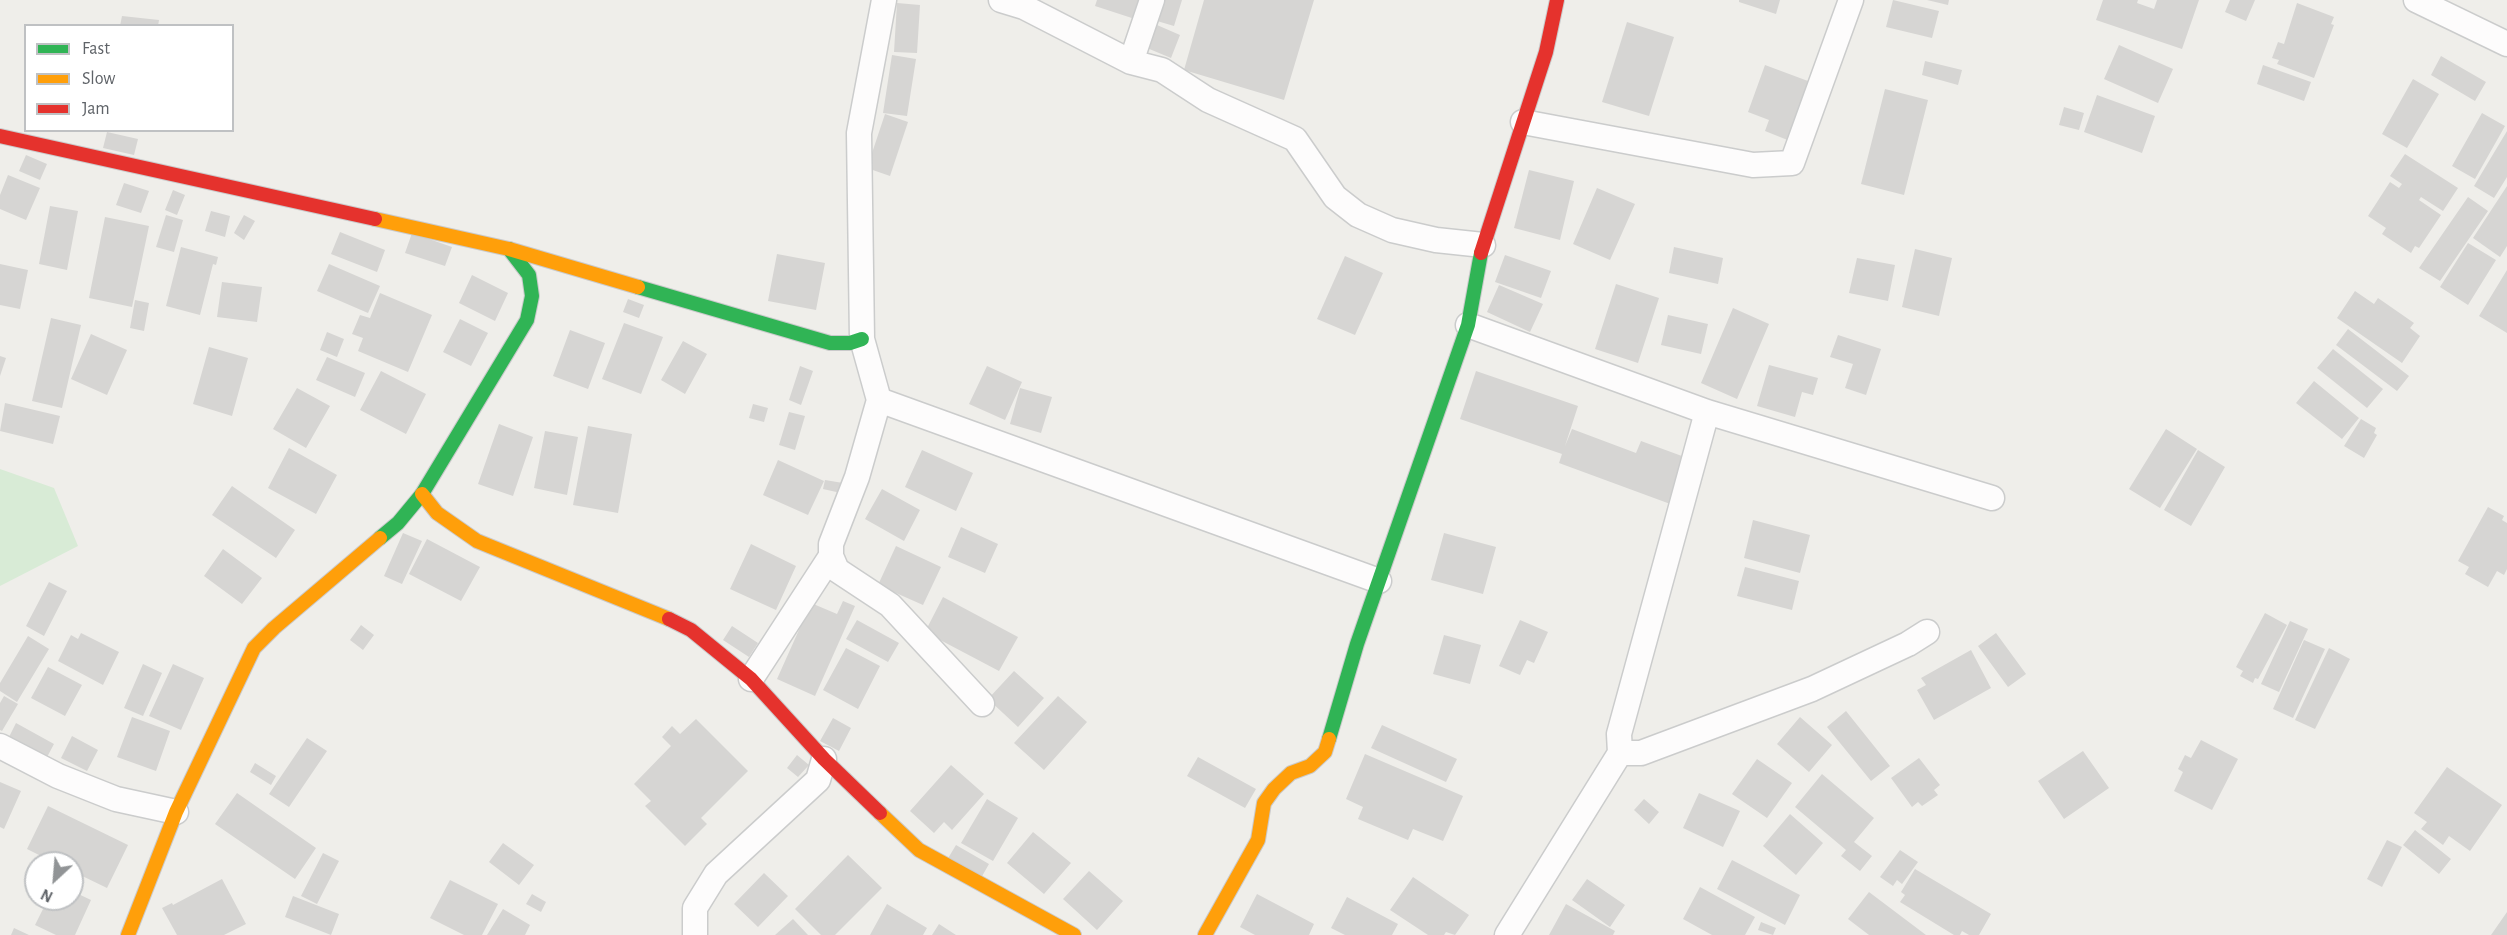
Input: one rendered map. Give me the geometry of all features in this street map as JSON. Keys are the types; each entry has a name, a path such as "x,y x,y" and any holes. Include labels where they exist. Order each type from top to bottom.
{"street":[{"path":"884,0 858,133 862,339 879,400 857,477 831,544 831,556 837,570 890,605 982,704"},
{"path":"1001,0 1024,7 1131,62 1162,70 1208,100 1294,139 1335,197 1358,215 1392,231 1436,240 1483,245"},
{"path":"1131,62 1152,0"},
{"path":"1204,935 1258,840 1264,803 1274,789 1291,773 1310,766 1325,752 1357,644 1468,325 1483,245 1546,52 1557,0"},
{"path":"1523,122 1753,165 1791,164 1851,0"},
{"path":"2416,0 2507,44"},
{"path":"0,136 509,249 830,343 849,343 862,339"},
{"path":"128,935 176,812 254,648 274,628 398,523 422,494 527,320 532,296 529,275 509,249"},
{"path":"1468,325 1707,412 1992,498"},
{"path":"879,400 1379,581"},
{"path":"1507,935 1620,753 1619,734 1707,412"},
{"path":"422,494 437,513 477,541 650,610 691,630 751,679 824,759 919,850 1074,935"},
{"path":"751,679 831,556"},
{"path":"1620,753 1641,753 1812,689 1908,644 1927,632"},
{"path":"0,746 58,776 116,799 176,812"},
{"path":"695,935 695,908 716,874 818,780 824,759"}],"green space":[{"path":"0,469 54,488 78,546 0,586"}],"building":[{"path":"1097,0 1145,0 1138,20 1095,6"},
{"path":"1164,0 1182,0 1174,26 1157,21"},
{"path":"1204,0 1314,0 1284,100 1184,70"},
{"path":"1739,0 1780,0 1776,14 1739,2"},
{"path":"1893,0 1939,11 1932,38 1886,27"},
{"path":"1927,0 1949,0 1948,5"},
{"path":"2103,0 2138,0 2137,3 2154,9 2157,0 2199,0 2182,49 2096,20"},
{"path":"2230,0 2255,0 2246,21 2225,12"},
{"path":"897,3 920,5 917,53 894,52"},
{"path":"2297,3 2334,17 2331,24 2334,25 2314,78 2277,64 2279,60 2272,58 2278,42 2284,44"},
{"path":"122,16 159,20 158,24 120,24"},
{"path":"1627,22 1674,37 1649,116 1602,102"},
{"path":"1157,25 1180,35 1171,58 1147,48"},
{"path":"2119,45 2173,69 2158,103 2104,79"},
{"path":"892,55 916,59 907,116 883,113"},
{"path":"2441,56 2486,82 2475,101 2431,75"},
{"path":"1925,61 1962,70 1958,85 1922,75"},
{"path":"1765,65 1816,84 1795,143 1765,131 1769,120 1748,112"},
{"path":"2263,65 2311,82 2304,101 2257,84"},
{"path":"2413,79 2439,94 2407,148 2382,134"},
{"path":"1885,89 1928,100 1904,195 1861,184"},
{"path":"2097,95 2155,116 2142,153 2084,132"},
{"path":"2064,107 2084,113 2079,130 2059,125"},
{"path":"2482,113 2505,126 2475,179 2452,166"},
{"path":"885,114 908,122 890,176 867,168"},
{"path":"2507,131 2507,177 2494,198 2474,186"},
{"path":"107,132 138,139 134,155 103,148"},
{"path":"2405,154 2458,188 2443,211 2421,197 2419,200 2441,215 2419,248 2415,246 2411,253 2382,234 2386,228 2368,216 2390,182 2399,188 2402,184 2390,176"},
{"path":"26,155 47,164 40,180 19,171"},
{"path":"1529,170 1574,181 1560,240 1514,228"},
{"path":"8,175 40,188 26,220 0,209 0,195"},
{"path":"124,183 149,191 141,213 116,205"},
{"path":"2507,186 2507,246 2500,257 2473,238"},
{"path":"1597,188 1635,204 1610,260 1573,244"},
{"path":"173,190 185,195 177,215 165,210"},
{"path":"2468,197 2488,211 2440,281 2419,268"},
{"path":"50,206 78,211 67,270 39,264"},
{"path":"211,211 230,216 225,237 205,231"},
{"path":"166,215 183,220 174,252 156,247"},
{"path":"244,215 255,221 244,240 234,233"},
{"path":"105,217 149,226 132,307 89,298"},
{"path":"340,232 385,250 377,272 331,254"},
{"path":"412,233 452,247 445,266 405,253"},
{"path":"2468,243 2496,260 2468,305 2440,287"},
{"path":"181,247 218,257 216,265 213,264 200,315 166,306"},
{"path":"1674,247 1723,258 1718,284 1669,273"},
{"path":"1915,249 1952,258 1939,316 1902,307"},
{"path":"777,254 825,263 816,310 768,301"},
{"path":"1505,255 1551,271 1541,298 1495,282"},
{"path":"1345,256 1383,273 1355,335 1317,319"},
{"path":"1857,258 1895,265 1888,301 1849,293"},
{"path":"0,264 28,270 20,309 0,305"},
{"path":"329,264 380,286 368,313 317,291"},
{"path":"2507,270 2507,333 2479,316"},
{"path":"472,275 508,293 495,321 459,303"},
{"path":"222,282 262,287 257,322 217,317"},
{"path":"1616,284 1659,298 1638,363 1595,349"},
{"path":"1499,285 1543,304 1530,332 1487,312"},
{"path":"2355,291 2374,304 2378,298 2414,323 2410,328 2420,336 2402,363 2337,318"},
{"path":"380,293 432,315 408,372 358,351 363,338 352,334 360,315 370,318"},
{"path":"628,299 644,305 639,318 623,312"},
{"path":"135,300 149,303 144,331 130,328"},
{"path":"1733,308 1769,324 1737,399 1701,383"},
{"path":"1668,315 1708,324 1701,354 1661,345"},
{"path":"51,318 81,325 62,408 32,401"},
{"path":"460,319 488,333 471,366 443,352"},
{"path":"624,323 663,337 641,394 602,379"},
{"path":"2348,329 2409,376 2397,391 2336,345"},
{"path":"570,330 605,343 588,389 553,376"},
{"path":"327,332 344,339 337,357 320,350"},
{"path":"91,334 127,350 107,395 71,379"},
{"path":"1838,335 1881,349 1866,395 1845,388 1853,364 1830,357"},
{"path":"683,341 707,354 685,394 661,380"},
{"path":"209,347 248,358 232,416 193,404"},
{"path":"2333,349 2383,389 2367,408 2317,368"},
{"path":"0,356 6,358 0,376"},
{"path":"327,357 365,373 355,397 316,380"},
{"path":"1769,365 1818,378 1813,395 1802,392 1795,417 1757,406"},
{"path":"800,366 813,371 801,405 789,400"},
{"path":"987,366 1022,382 1005,420 969,404"},
{"path":"381,371 426,394 406,434 360,410"},
{"path":"1476,371 1578,406 1565,446 1572,429 1636,453 1641,441 1690,459 1673,505 1559,463 1562,454 1460,419"},
{"path":"2314,381 2359,418 2342,439 2296,403"},
{"path":"297,388 330,406 306,448 273,429"},
{"path":"1020,388 1052,397 1041,433 1010,424"},
{"path":"5,403 60,416 53,444 0,431"},
{"path":"753,404 768,408 764,422 749,418"},
{"path":"789,412 805,416 795,450 779,445"},
{"path":"2361,419 2376,428 2374,433 2377,435 2364,458 2344,446"},
{"path":"499,424 533,437 513,496 478,484"},
{"path":"588,426 632,434 618,513 573,505"},
{"path":"2166,429 2197,449 2160,508 2129,489"},
{"path":"545,431 578,437 567,495 534,488"},
{"path":"289,448 337,475 316,514 268,488"},
{"path":"922,450 973,473 956,511 905,487"},
{"path":"2198,450 2225,467 2191,526 2164,510"},
{"path":"778,460 824,481 808,515 763,495"},
{"path":"825,480 843,483 841,493 823,489"},
{"path":"232,486 295,530 276,558 212,515"},
{"path":"882,489 920,510 904,541 865,519"},
{"path":"2488,507 2504,516 2502,520 2507,523 2507,569 2504,575 2497,571 2488,587 2465,574 2469,567 2458,561"},
{"path":"1753,520 1810,535 1800,573 1744,558"},
{"path":"961,527 998,544 985,573 948,557"},
{"path":"403,533 422,541 402,584 384,576"},
{"path":"1444,533 1496,547 1483,594 1431,580"},
{"path":"427,539 480,567 461,601 409,574"},
{"path":"751,544 796,566 776,610 730,589"},
{"path":"896,546 941,567 923,605 878,585"},
{"path":"223,549 262,578 242,604 204,576"},
{"path":"1745,567 1799,581 1792,610 1737,596"},
{"path":"49,582 67,591 44,636 26,626"},
{"path":"943,597 1018,637 999,671 925,632"},
{"path":"843,601 855,606 815,696 777,679 811,603 837,614"},
{"path":"2265,613 2287,625 2258,679 2255,678 2253,683 2240,676 2243,671 2236,667"},
{"path":"857,620 899,643 888,662 846,639"},
{"path":"1520,620 1548,632 1534,663 1527,660 1520,675 1499,666"},
{"path":"2290,621 2308,629 2279,692 2261,684"},
{"path":"361,625 374,635 363,650 350,640"},
{"path":"732,626 758,643 749,657 723,640"},
{"path":"81,633 119,652 103,685 58,661 71,635 78,639"},
{"path":"1996,633 2026,674 2008,687 1978,646"},
{"path":"1444,635 1481,645 1470,684 1433,674"},
{"path":"28,636 49,649 17,702 0,691 0,683"},
{"path":"2304,640 2325,649 2293,718 2273,709"},
{"path":"846,648 880,666 858,709 823,690"},
{"path":"2329,648 2350,659 2315,729 2295,720"},
{"path":"1971,650 1991,688 1934,720 1917,690 1926,685 1921,678"},
{"path":"143,664 162,673 143,716 124,708"},
{"path":"173,664 204,678 181,730 149,716"},
{"path":"48,667 82,685 65,716 31,698"},
{"path":"1014,671 1044,698 1018,727 988,699"},
{"path":"4,696 18,704 2,731 0,730 0,703"},
{"path":"1058,696 1087,722 1044,770 1014,743"},
{"path":"1846,711 1890,766 1871,781 1827,727"},
{"path":"132,717 170,731 156,771 117,757"},
{"path":"1800,717 1832,745 1809,772 1777,744"},
{"path":"833,718 851,728 839,751 820,741"},
{"path":"696,719 748,771 701,818 707,824 685,846 645,806 651,801 634,784 671,746 662,737 672,726 680,734"},
{"path":"16,723 54,744 46,759 8,739"},
{"path":"1382,725 1457,759 1446,782 1371,748"},
{"path":"72,736 98,750 87,771 61,758"},
{"path":"307,738 327,751 289,807 269,794"},
{"path":"2201,740 2238,759 2212,810 2174,791 2183,772 2178,769 2185,755 2191,758"},
{"path":"2083,751 2109,788 2064,819 2038,781"},
{"path":"1365,754 1463,796 1443,841 1413,829 1408,840 1358,819 1363,807 1346,799"},
{"path":"797,755 809,765 798,777 787,768"},
{"path":"1198,757 1256,789 1245,808 1187,776"},
{"path":"1919,758 1940,785 1934,790 1938,795 1922,806 1918,802 1912,807 1891,778"},
{"path":"1757,759 1792,783 1767,818 1732,794"},
{"path":"255,763 276,776 271,785 250,772"},
{"path":"951,765 984,794 952,830 944,822 934,833 910,811"},
{"path":"2447,767 2502,805 2470,851 2449,836 2443,845 2421,829 2427,822 2414,813"},
{"path":"1822,774 1874,818 1854,842 1872,856 1860,871 1841,856 1846,850 1795,807"},
{"path":"0,782 21,791 4,829 0,827"},
{"path":"237,793 316,848 295,879 215,824"},
{"path":"1699,793 1740,811 1723,847 1683,828"},
{"path":"987,799 1018,818 993,861 961,843"},
{"path":"1644,799 1659,812 1649,824 1634,810"},
{"path":"48,806 128,845 107,888 84,877 84,851 31,851 27,849"},
{"path":"1790,814 1823,843 1796,875 1763,846"},
{"path":"2415,830 2451,859 2439,874 2403,845"},
{"path":"1033,832 1071,863 1044,894 1007,863"},
{"path":"2387,840 2402,847 2382,887 2367,879"},
{"path":"503,843 534,865 519,885 489,862"},
{"path":"956,845 989,864 981,878 947,860"},
{"path":"1900,850 1918,862 1902,884 1897,880 1893,886 1880,877"},
{"path":"323,853 339,861 317,904 301,896"},
{"path":"848,855 882,888 835,935 821,935 795,909"},
{"path":"1732,860 1800,895 1785,925 1717,889"},
{"path":"1915,869 1991,914 1979,935 1969,935 1962,931 1960,935 1954,935 1900,902 1905,895 1901,892"},
{"path":"1089,871 1123,901 1097,930 1063,899"},
{"path":"764,873 788,896 758,927 734,904"},
{"path":"1413,877 1469,915 1455,935 1446,932 1444,935 1428,935 1390,910"},
{"path":"222,879 246,924 224,935 177,935 162,908 172,903 173,905"},
{"path":"1587,879 1625,905 1610,927 1572,900"},
{"path":"450,880 498,904 482,935 464,935 430,918"},
{"path":"1700,887 1755,917 1745,935 1712,935 1683,919"},
{"path":"1869,892 1926,935 1869,935 1848,919"},
{"path":"532,894 546,902 541,912 526,904"},
{"path":"1257,894 1314,924 1309,935 1255,935 1240,927"},
{"path":"293,896 339,914 331,935 285,917"},
{"path":"84,897 91,900 75,935 56,935 35,925 42,911 84,911"},
{"path":"1347,897 1398,924 1392,935 1345,935 1331,928"},
{"path":"887,904 927,928 923,935 870,935"},
{"path":"1566,904 1615,931 1613,935 1549,935"},
{"path":"503,909 530,925 525,935 487,935"},
{"path":"2507,912 2507,935 2491,935"},
{"path":"793,919 808,935 775,935"},
{"path":"1761,922 1776,928 1773,935 1758,930"},
{"path":"939,924 956,935 932,935"},
{"path":"14,928 29,935 11,935"}],"traffic: fast":[{"path":"380,538 398,523 422,494 527,320 532,296 529,275 509,249"},
{"path":"1329,739 1357,644 1468,325 1481,253"},
{"path":"638,287 830,343 850,343 862,339"}],"traffic: slow":[{"path":"375,219 509,249 638,287"},
{"path":"422,494 437,513 477,541 669,619"},
{"path":"128,935 176,812 254,648 274,628 380,538"},
{"path":"1205,935 1258,840 1264,803 1274,789 1291,773 1310,766 1325,752 1329,739"},
{"path":"880,813 919,850 1074,935"}],"traffic: jam":[{"path":"1481,253 1546,52 1557,0"},
{"path":"0,136 375,219"},
{"path":"669,619 691,630 751,679 824,759 880,813"}]}
